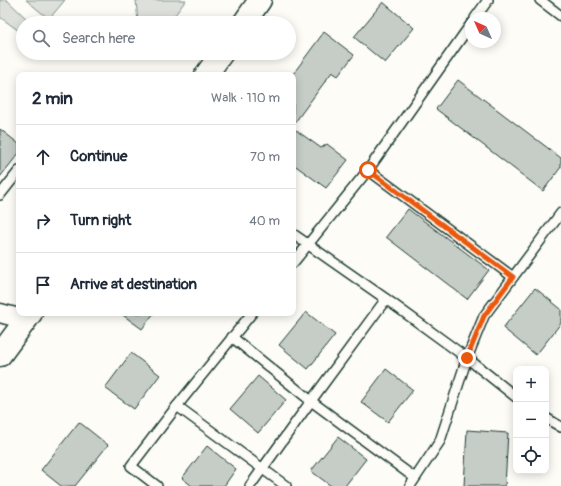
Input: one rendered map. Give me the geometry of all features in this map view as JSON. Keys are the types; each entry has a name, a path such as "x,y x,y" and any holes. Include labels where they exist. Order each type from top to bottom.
{"street":[{"path":"249,16 260,0"},
{"path":"208,72 217,60"},
{"path":"0,313 16,315"},
{"path":"0,355 28,317"}],"lane":[{"path":"479,12 488,0"},
{"path":"540,0 561,16"},
{"path":"296,259 368,170 465,33"},
{"path":"368,170 513,277"},
{"path":"0,195 16,175"},
{"path":"232,337 413,482 440,441 467,358 484,316 561,213"},
{"path":"296,236 467,358 513,395"},
{"path":"250,486 386,300"},
{"path":"157,486 131,466 250,316"},
{"path":"177,406 286,486"},
{"path":"549,420 561,427"}],"shaded area":[{"path":"0,0 7,0 24,16 16,16 16,29 0,17"},
{"path":"26,0 65,0 52,16 45,16"},
{"path":"136,0 186,0 174,16 137,16"}],"building":[{"path":"383,2 414,28 385,63 354,37"},
{"path":"324,32 354,55 338,76 332,72 296,121 296,72 294,72"},
{"path":"458,80 561,158 561,167 543,191 436,109"},
{"path":"0,129 16,142 16,157 0,177"},
{"path":"296,130 321,148 327,144 348,160 326,188 296,166"},
{"path":"408,209 489,270 467,299 386,237"},
{"path":"535,288 561,309 561,323 536,355 503,328"},
{"path":"306,312 335,335 308,369 279,345"},
{"path":"124,316 152,316 142,329"},
{"path":"131,353 160,375 134,409 105,388"},
{"path":"386,369 413,390 388,422 361,402"},
{"path":"258,376 286,400 258,433 230,409"},
{"path":"79,422 108,445 75,486 61,486 41,470"},
{"path":"467,430 508,433 505,486 464,486"},
{"path":"338,437 366,459 345,486 331,486 311,471"},
{"path":"207,446 236,469 224,486 192,486 182,478"}],"route":[{"path":"368,170 513,277 484,316 467,358"}]}
